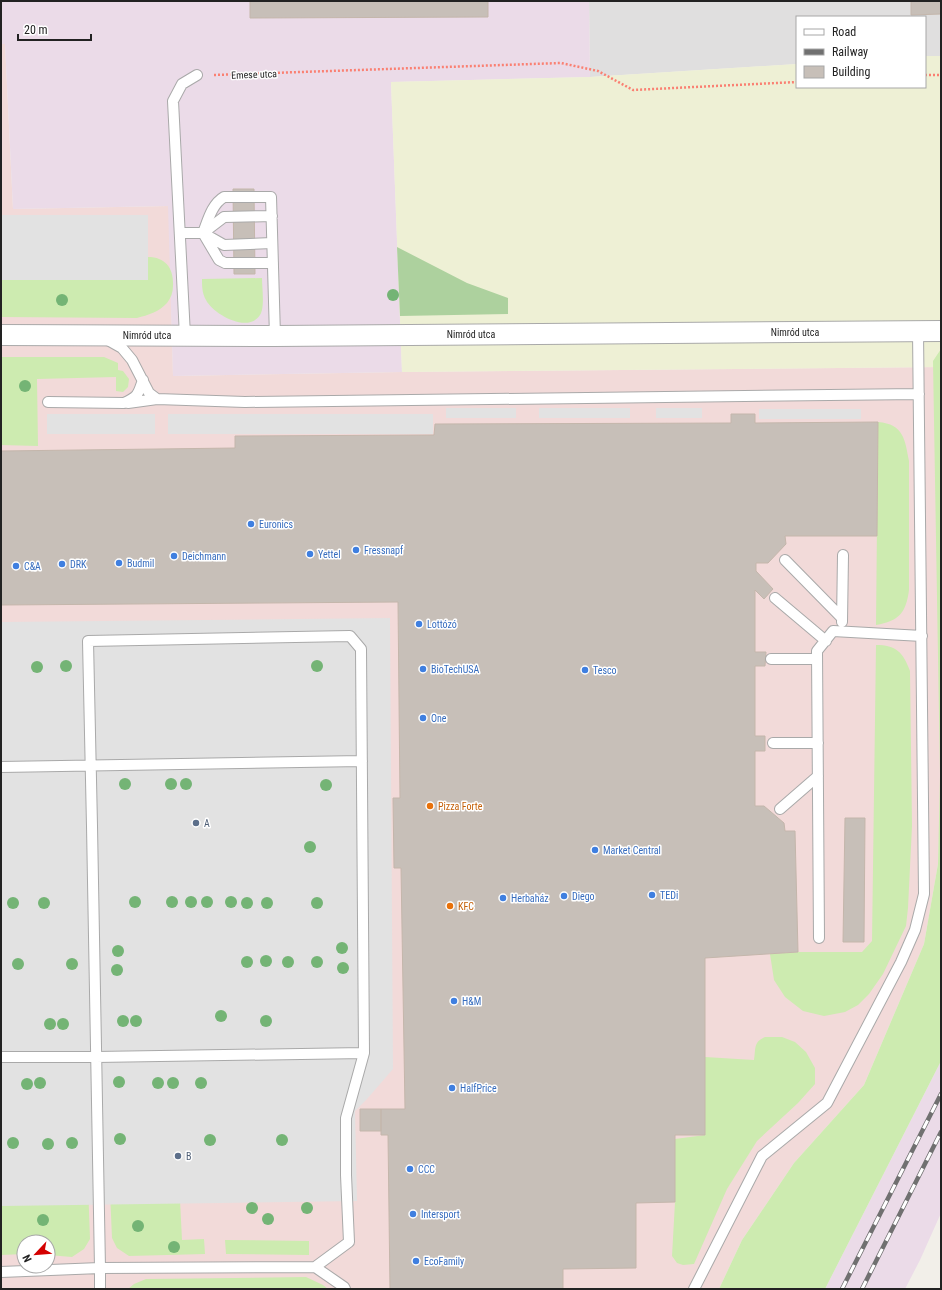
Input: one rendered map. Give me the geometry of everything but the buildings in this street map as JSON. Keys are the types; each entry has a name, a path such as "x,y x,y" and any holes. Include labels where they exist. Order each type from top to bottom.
{"street":[{"name":"Nimród utca","path":"1,335 274,336 941,331"}],"lane":[{"path":"185,336 173,101 182,84 197,75"},
{"path":"203,232 213,208 219,200 224,197 271,197 274,336"},
{"path":"203,232 224,217 272,216"},
{"path":"180,233 203,232 224,244 272,243"},
{"path":"203,232 219,260 225,263 272,263"},
{"path":"694,1289 762,1156 827,1103 901,962 915,930 924,894 918,331"},
{"path":"99,335 122,348 132,360 149,393 157,399"},
{"path":"124,403 133,399 138,394 143,380"},
{"path":"48,402 124,403 157,399 245,402 919,394"},
{"path":"842,632 843,555"},
{"path":"785,560 842,618"},
{"path":"775,598 826,640"},
{"path":"819,938 817,651 833,631 922,636"},
{"path":"100,1289 88,641 350,636 361,649 364,1053 346,1118 348,1242 315,1267"},
{"path":"771,659 817,659"},
{"path":"773,743 818,743"},
{"path":"1,766 362,761"},
{"path":"780,809 818,776"},
{"path":"1,1057 364,1053"},
{"path":"1,1272 100,1268 315,1267 344,1287 344,1289"}],"path":[{"name":"Emese utca","path":"197,75 561,63 598,71 633,90 796,82"},
{"path":"926,76 941,75"}],"shaded area":[{"path":"1,1 589,1 590,77 391,82 402,372 173,376 168,206 13,209 5,44 1,44"},
{"path":"589,1 941,1 941,56 926,56 926,16 796,16 796,64 590,77"},
{"path":"1,44 5,44 13,209 169,206 173,376 402,372 941,367 941,775 938,864 924,944 864,1085 794,1163 742,1240 719,1289 1,1289"},
{"path":"1,215 148,215 148,280 1,280"},
{"path":"446,408 516,408 516,418 446,418"},
{"path":"539,408 630,408 630,418 539,418"},
{"path":"656,408 702,408 702,418 656,418"},
{"path":"759,409 861,409 861,419 759,419"},
{"path":"47,414 155,414 155,434 47,434"},
{"path":"168,414 433,414 433,434 168,434"},
{"name":"A","path":"390,618 393,1069 355,1111 357,1201 1,1206 1,622"},
{"path":"941,1061 941,1213 920,1260 905,1289 825,1289"}],"green space":[{"path":"926,56 941,56 941,367 402,372 391,82 590,77 796,64 796,88 926,88"},
{"path":"397,247 467,283 508,298 508,314 400,316"},
{"path":"148,257 160,259 168,265 173,280 173,290 170,299 164,306 153,313 137,318 1,317 1,280 148,280"},
{"path":"262,278 262,312 255,320 247,323 231,320 216,311 206,300 202,287 202,279"},
{"path":"941,349 941,1061 825,1289 719,1289 742,1240 794,1163 864,1085 924,944 938,864 940,775 933,361"},
{"path":"1,357 104,357 118,363 118,370 123,371 129,379 128,387 123,392 116,391 116,377 37,379 38,446 1,445"},
{"path":"878,422 887,423 893,426 902,434 909,461 909,590 906,605 900,615 890,621 876,625"},
{"path":"876,645 889,646 898,651 905,659 910,671 912,826 906,926 883,974 869,994 858,1005 845,1012 824,1016 803,1011 785,997 774,980 770,954 798,952 862,952 872,941"},
{"path":"765,1037 782,1037 795,1042 806,1052 815,1068 815,1084 798,1103 757,1141 727,1189 694,1264 683,1265 677,1263 672,1256 675,1202 675,1139 705,1135 705,1057 754,1060 755,1049 758,1041"},
{"path":"88,1184 90,1239 84,1249 72,1257 56,1256 56,1234 16,1234 16,1254 1,1255 1,1202"},
{"path":"110,1192 180,1200 182,1240 204,1239 205,1254 129,1256 117,1248 112,1238"},
{"path":"225,1240 309,1241 309,1255 226,1254"},
{"path":"306,1277 328,1289 128,1289 134,1284 146,1279"}],"railway":[{"path":"842,1289 941,1094"},
{"path":"862,1289 941,1132"}],"place":[{"name":"Euronics","path":"251,524"},
{"name":"Fressnapf","path":"356,550"},
{"name":"Yettel","path":"310,554"},
{"name":"Deichmann","path":"174,556"},
{"name":"Budmil","path":"119,563"},
{"name":"DRK","path":"62,564"},
{"name":"C&A","path":"16,566"},
{"name":"Lottózó","path":"419,624"},
{"name":"BioTechUSA","path":"423,669"},
{"name":"Tesco","path":"585,670"},
{"name":"One","path":"423,718"},
{"name":"Pizza Forte","path":"430,806"},
{"name":"A","path":"196,823"},
{"name":"Market Central","path":"595,850"},
{"name":"TEDi","path":"652,895"},
{"name":"Diego","path":"564,896"},
{"name":"Herbaház","path":"503,898"},
{"name":"KFC","path":"450,906"},
{"name":"H&M","path":"454,1001"},
{"name":"HalfPrice","path":"452,1088"},
{"name":"B","path":"178,1156"},
{"name":"CCC","path":"410,1169"},
{"name":"Intersport","path":"413,1214"},
{"name":"EcoFamily","path":"416,1261"}]}
